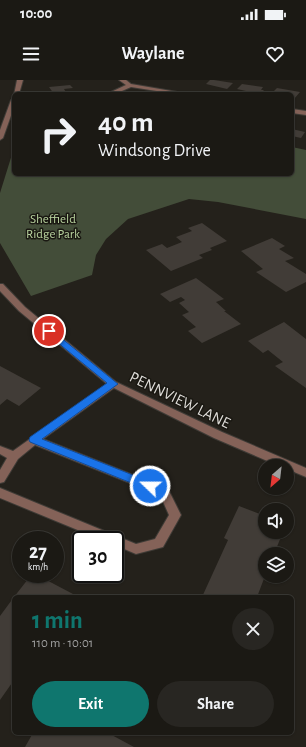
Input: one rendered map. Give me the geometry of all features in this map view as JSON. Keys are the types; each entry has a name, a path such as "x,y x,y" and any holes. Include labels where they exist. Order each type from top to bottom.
{"street":[{"path":"17,92 20,80"},
{"path":"122,80 130,85 174,92"},
{"path":"115,92 130,85"},
{"path":"0,138 3,122 12,104"},
{"path":"294,111 306,113"},
{"name":"PENNVIEW LANE","path":"0,286 22,309 113,384 218,435 306,473"},
{"path":"0,480 14,456 113,384"},
{"path":"34,440 164,492 175,515 159,543 136,548 124,543"},
{"path":"0,450 14,456"},
{"path":"0,493 93,531"}],"green space":[{"name":"Sheffield Ridge Park","path":"294,147 306,150 306,219 218,202 189,199 128,219 106,239 96,255 92,275 31,296 0,243 0,193 12,154 12,176 294,176"}],"building":[{"path":"210,80 233,83 227,89 206,84"},
{"path":"242,84 263,87 261,90 264,90 262,92 251,92 237,89"},
{"path":"70,85 73,88 64,89 66,92 53,92 49,87"},
{"path":"277,88 300,92 294,99 294,92 273,92"},
{"path":"294,129 305,132 301,138 294,136"},
{"path":"202,223 227,241 210,248 212,250 199,255 203,258 171,271 146,250 162,244 167,248 182,242 176,237 192,231 188,228"},
{"path":"272,238 285,246 279,249 294,258 285,261 306,274 306,282 286,292 256,272 263,269 241,251"},
{"path":"196,278 224,299 216,302 226,311 224,311 241,324 202,343 188,331 196,327 182,315 189,312 179,303 185,300 181,297 170,302 160,294"},
{"path":"284,322 306,339 306,388 275,366 283,362 268,350 263,353 248,341"},
{"path":"0,366 41,388 19,406 7,399 0,405"},
{"path":"239,506 258,513 258,539 280,539 277,547 258,547 258,583 262,583 258,595 203,595 228,540 224,538"},
{"path":"25,583 52,583 73,594 16,595"},
{"path":"12,600 12,683 0,700 0,616"},
{"path":"32,735 112,735 134,747 25,747"}],"route":[{"path":"49,331 113,384 34,440 150,486"}]}
